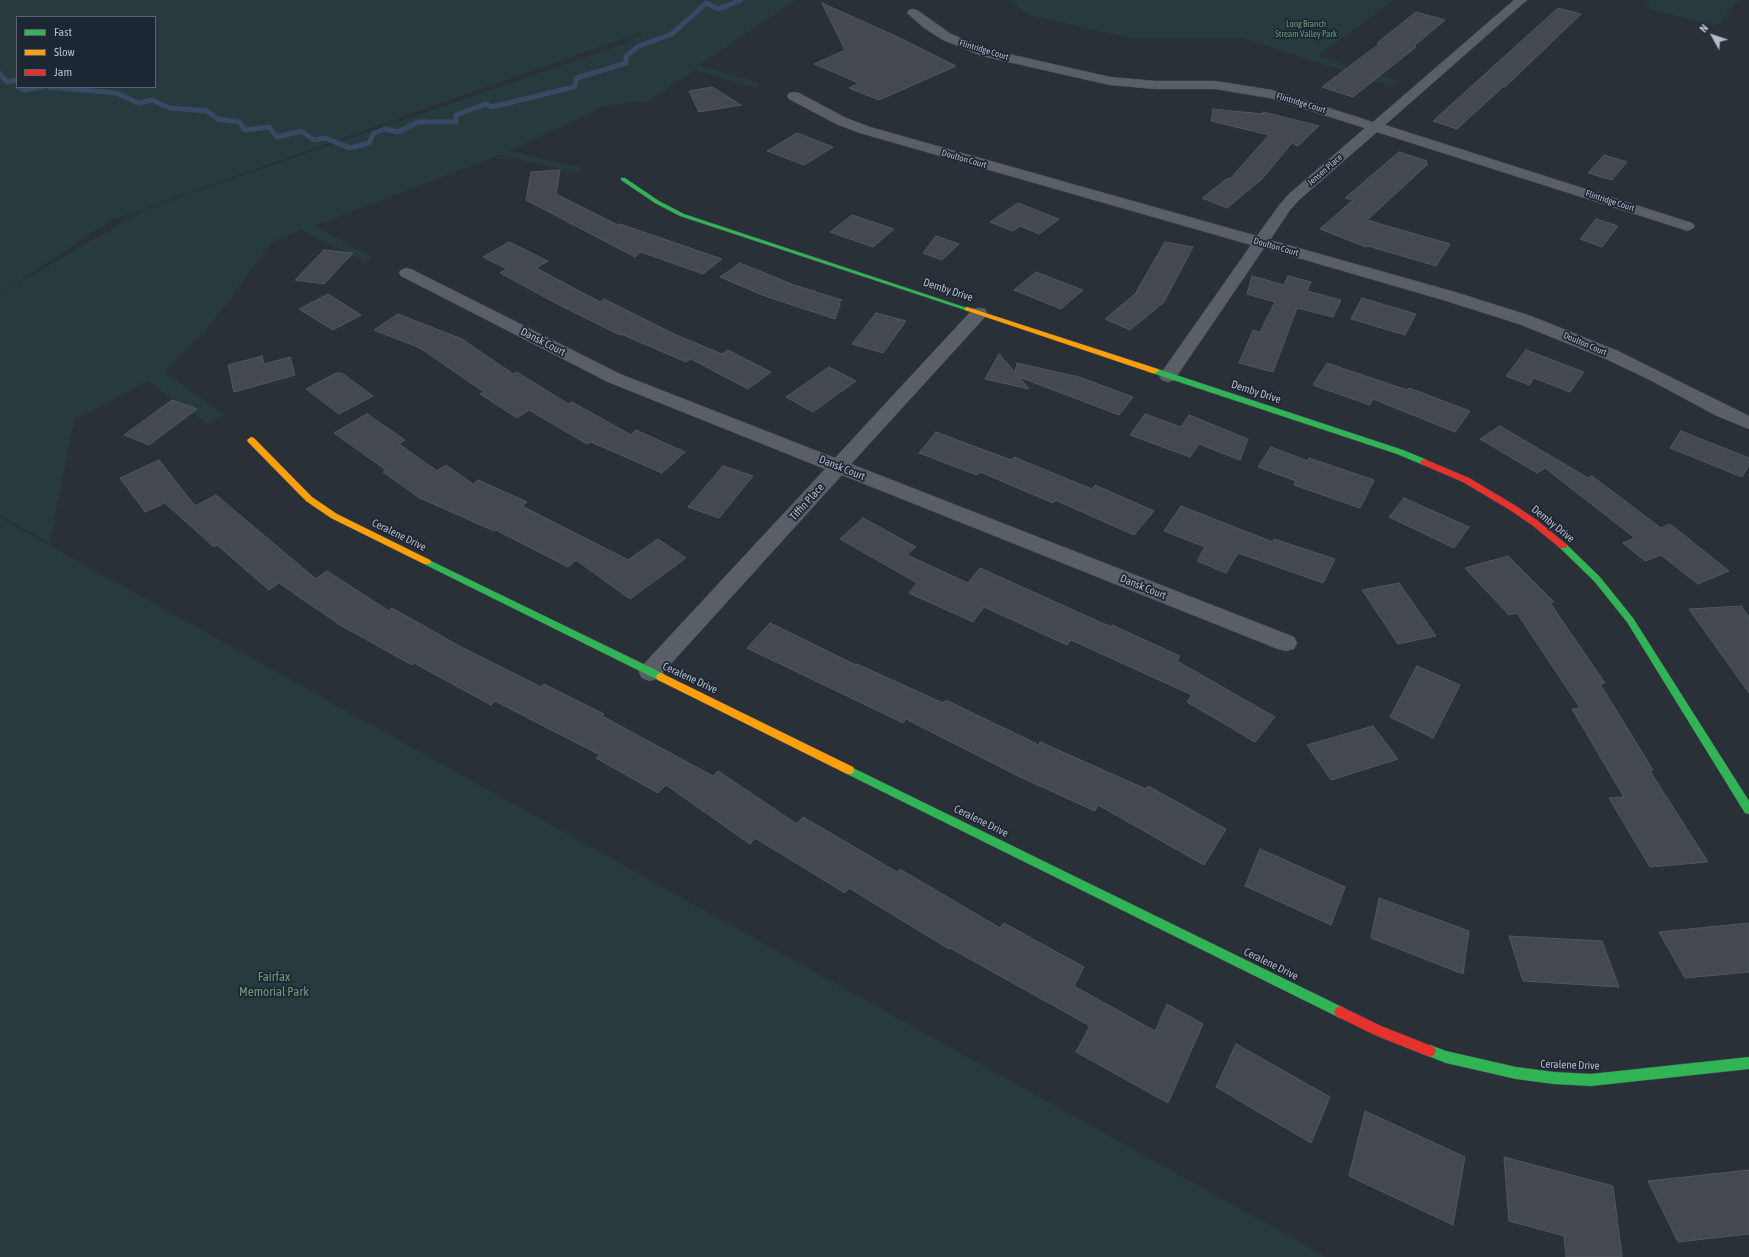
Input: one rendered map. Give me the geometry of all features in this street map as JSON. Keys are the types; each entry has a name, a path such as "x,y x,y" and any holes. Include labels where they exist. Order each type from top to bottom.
{"street":[{"name":"Jensen Place","path":"1168,376 1285,207 1294,197 1521,0"},
{"name":"Flintridge Court","path":"913,13 947,37 967,46 995,54 1110,81 1155,85 1215,85 1256,90 1376,126 1687,226"},
{"name":"Doulton Court","path":"794,96 841,121 865,130 1449,296 1525,320 1612,355 1749,423"},
{"name":"Demby Drive","path":"623,179 657,202 682,215 1400,452 1466,480 1535,523 1558,541 1597,578 1630,620 1749,810"},
{"name":"Dansk Court","path":"407,273 614,378 1286,643"},
{"name":"Tiffin Place","path":"650,672 840,467 979,313"},
{"name":"Ceralene Drive","path":"251,440 309,499 334,516 1377,1030 1446,1056 1516,1073 1554,1078 1591,1080 1658,1074 1749,1063"}],"green space":[{"path":"0,0 796,0 700,65 762,84 756,88 694,70 649,101 607,105 509,151 583,168 578,173 499,155 314,226 373,258 366,262 301,230 272,242 205,332 163,371 225,415 207,423 147,381 74,420 50,543 0,515","holes":["647,30 624,44 148,208 0,294 112,220"]},
{"name":"Long Branch Stream Valley Park","path":"1009,0 1394,0 1318,56 1398,81 1391,86 1240,37 1125,37 1030,15"},
{"path":"1651,0 1738,0 1717,26 1644,8"},
{"name":"Fairfax Memorial Park","path":"0,518 1326,1257 0,1257"}],"building":[{"path":"822,3 900,38 956,66 879,100 849,88 859,83 814,64 845,50"},
{"path":"1558,8 1581,14 1505,87 1504,86 1457,129 1433,121"},
{"path":"1416,12 1445,20 1414,46 1416,47 1353,97 1322,87 1379,44 1377,43"},
{"path":"712,87 741,105 699,112 689,91"},
{"path":"1213,109 1263,114 1263,112 1319,126 1298,146 1292,143 1262,179 1227,208 1202,198 1228,178 1230,179 1269,135 1211,121"},
{"path":"797,133 833,147 804,165 767,151"},
{"path":"1399,152 1427,161 1425,163 1428,164 1367,220 1450,244 1436,266 1368,246 1366,247 1320,229 1353,200 1345,198"},
{"path":"1604,155 1627,162 1612,180 1588,173"},
{"path":"560,170 556,194 618,225 620,224 722,259 703,274 641,252 635,257 526,200 531,172"},
{"path":"1018,203 1059,219 1039,234 1020,226 1013,231 990,222"},
{"path":"852,215 894,229 873,247 830,232"},
{"path":"1596,219 1618,226 1602,247 1580,239"},
{"path":"936,236 959,244 942,260 923,253"},
{"path":"509,242 548,261 536,268 600,302 604,299 674,334 722,354 728,350 771,372 748,389 691,359 686,362 621,334 620,335 563,307 500,273 507,269 483,257"},
{"path":"1165,242 1193,247 1164,302 1130,330 1105,319 1135,294"},
{"path":"324,250 353,253 324,284 295,280"},
{"path":"740,263 794,285 842,300 838,303 840,304 835,319 765,296 720,277"},
{"path":"1036,272 1083,290 1061,309 1014,290"},
{"path":"1252,276 1284,285 1288,276 1311,282 1307,291 1341,300 1333,317 1297,308 1273,372 1239,363 1253,330 1260,332 1275,302 1247,294"},
{"path":"328,294 361,315 333,330 299,309"},
{"path":"1362,298 1416,314 1405,335 1351,319"},
{"path":"876,313 906,321 883,353 852,344"},
{"path":"398,314 462,339 513,374 517,372 568,404 572,402 631,435 636,430 685,452 662,473 591,442 587,444 529,410 517,418 480,394 484,392 420,348 374,330"},
{"path":"1526,350 1584,372 1570,392 1534,378 1529,385 1506,376"},
{"path":"999,354 1015,372 1017,363 1079,377 1133,397 1119,415 1019,377 1029,389 985,379"},
{"path":"262,356 264,364 290,357 295,375 234,392 228,365"},
{"path":"1327,363 1407,390 1409,388 1470,411 1455,432 1373,399 1370,405 1313,385"},
{"path":"829,367 856,381 813,412 786,397"},
{"path":"336,373 342,373 373,396 339,414 306,389"},
{"path":"172,400 197,409 149,445 124,435"},
{"path":"367,414 405,440 399,444 437,471 446,465 473,484 478,480 527,502 522,506 628,560 658,539 686,558 630,599 576,560 568,567 496,530 494,531 421,499 383,472 386,470 334,433"},
{"path":"1145,414 1181,427 1189,415 1248,439 1240,460 1199,444 1190,457 1130,435"},
{"path":"1500,426 1588,478 1592,476 1661,528 1670,524 1729,571 1698,584 1661,555 1645,561 1623,543 1635,538 1545,468 1537,473 1480,439"},
{"path":"1681,431 1749,458 1749,465 1742,477 1670,448"},
{"path":"936,432 1011,460 1014,457 1092,489 1095,485 1154,511 1134,535 1055,500 1053,503 980,472 977,475 919,453"},
{"path":"1271,447 1308,461 1309,458 1374,480 1360,508 1294,485 1296,481 1258,467"},
{"path":"159,460 195,506 216,495 316,579 327,571 389,611 392,608 463,648 541,687 544,684 604,714 602,716 713,776 718,771 797,824 803,817 897,872 900,869 1000,928 1004,923 1084,967 1074,986 1155,1031 1167,1004 1203,1024 1168,1103 1076,1052 1090,1026 950,948 949,949 849,888 845,893 755,838 750,844 666,785 658,793 596,758 600,755 495,701 491,705 414,663 412,665 340,625 279,583 269,590 217,545 214,547 165,503 145,512 120,478"},
{"path":"723,466 753,476 719,518 688,507"},
{"path":"1404,498 1469,527 1454,548 1389,517"},
{"path":"1181,506 1273,542 1274,539 1335,559 1323,583 1238,553 1226,573 1197,561 1205,547 1164,531"},
{"path":"863,518 916,547 907,555 968,583 980,568 1111,627 1112,625 1180,656 1177,661 1275,717 1255,742 1187,702 1192,695 1071,640 1067,645 984,607 973,622 909,593 917,583 840,539"},
{"path":"1508,556 1554,602 1550,603 1605,683 1600,684 1653,770 1650,771 1708,862 1650,867 1609,798 1624,797 1572,709 1580,708 1517,613 1509,615 1465,568"},
{"path":"1399,583 1436,636 1398,644 1362,590"},
{"path":"1741,606 1749,617 1749,693 1689,609"},
{"path":"770,623 856,665 857,664 943,703 946,700 1039,745 1040,742 1146,789 1148,786 1226,829 1204,865 1098,805 1095,811 1020,777 906,719 903,723 747,648"},
{"path":"1417,666 1460,685 1433,738 1390,717"},
{"path":"1373,726 1398,759 1331,780 1307,745"},
{"path":"1260,849 1345,887 1331,925 1245,886"},
{"path":"1379,898 1469,931 1463,974 1371,938"},
{"path":"1749,923 1749,972 1685,978 1659,932"},
{"path":"1509,936 1602,941 1619,987 1523,981"},
{"path":"1236,1044 1330,1097 1311,1143 1216,1087"},
{"path":"1365,1111 1465,1157 1453,1225 1349,1176"},
{"path":"1504,1157 1613,1186 1622,1257 1566,1257 1564,1236 1509,1221"},
{"path":"1749,1170 1749,1234 1678,1242 1648,1181"}],"waterway":[{"path":"60,88 116,93 138,103 152,100 170,108 207,111 218,119 239,122 245,130 269,127 277,137 301,131 314,140 325,138 350,148 369,143 373,134 384,129 398,132 418,122 456,122 456,115 486,104 492,107 574,87 577,78 626,63 626,56 639,46 672,34 706,3 719,9 741,0"},
{"path":"0,74 7,82 16,80"},
{"path":"20,88 24,90 37,88"}],"traffic: fast":[{"path":"623,179 657,202 682,215 967,309"},
{"path":"1155,371 1400,452 1424,462"},
{"path":"1563,546 1597,579 1630,620 1749,810"},
{"path":"427,562 661,677"},
{"path":"849,770 1340,1012"},
{"path":"1430,1051 1446,1057 1516,1073 1554,1078 1591,1080 1749,1063"}],"traffic: slow":[{"path":"967,309 1155,371"},
{"path":"251,440 309,499 334,516 427,562"},
{"path":"661,677 849,770"}],"traffic: jam":[{"path":"1424,462 1466,480 1513,508 1535,523 1563,546"},
{"path":"1340,1012 1377,1030 1430,1051"}]}
